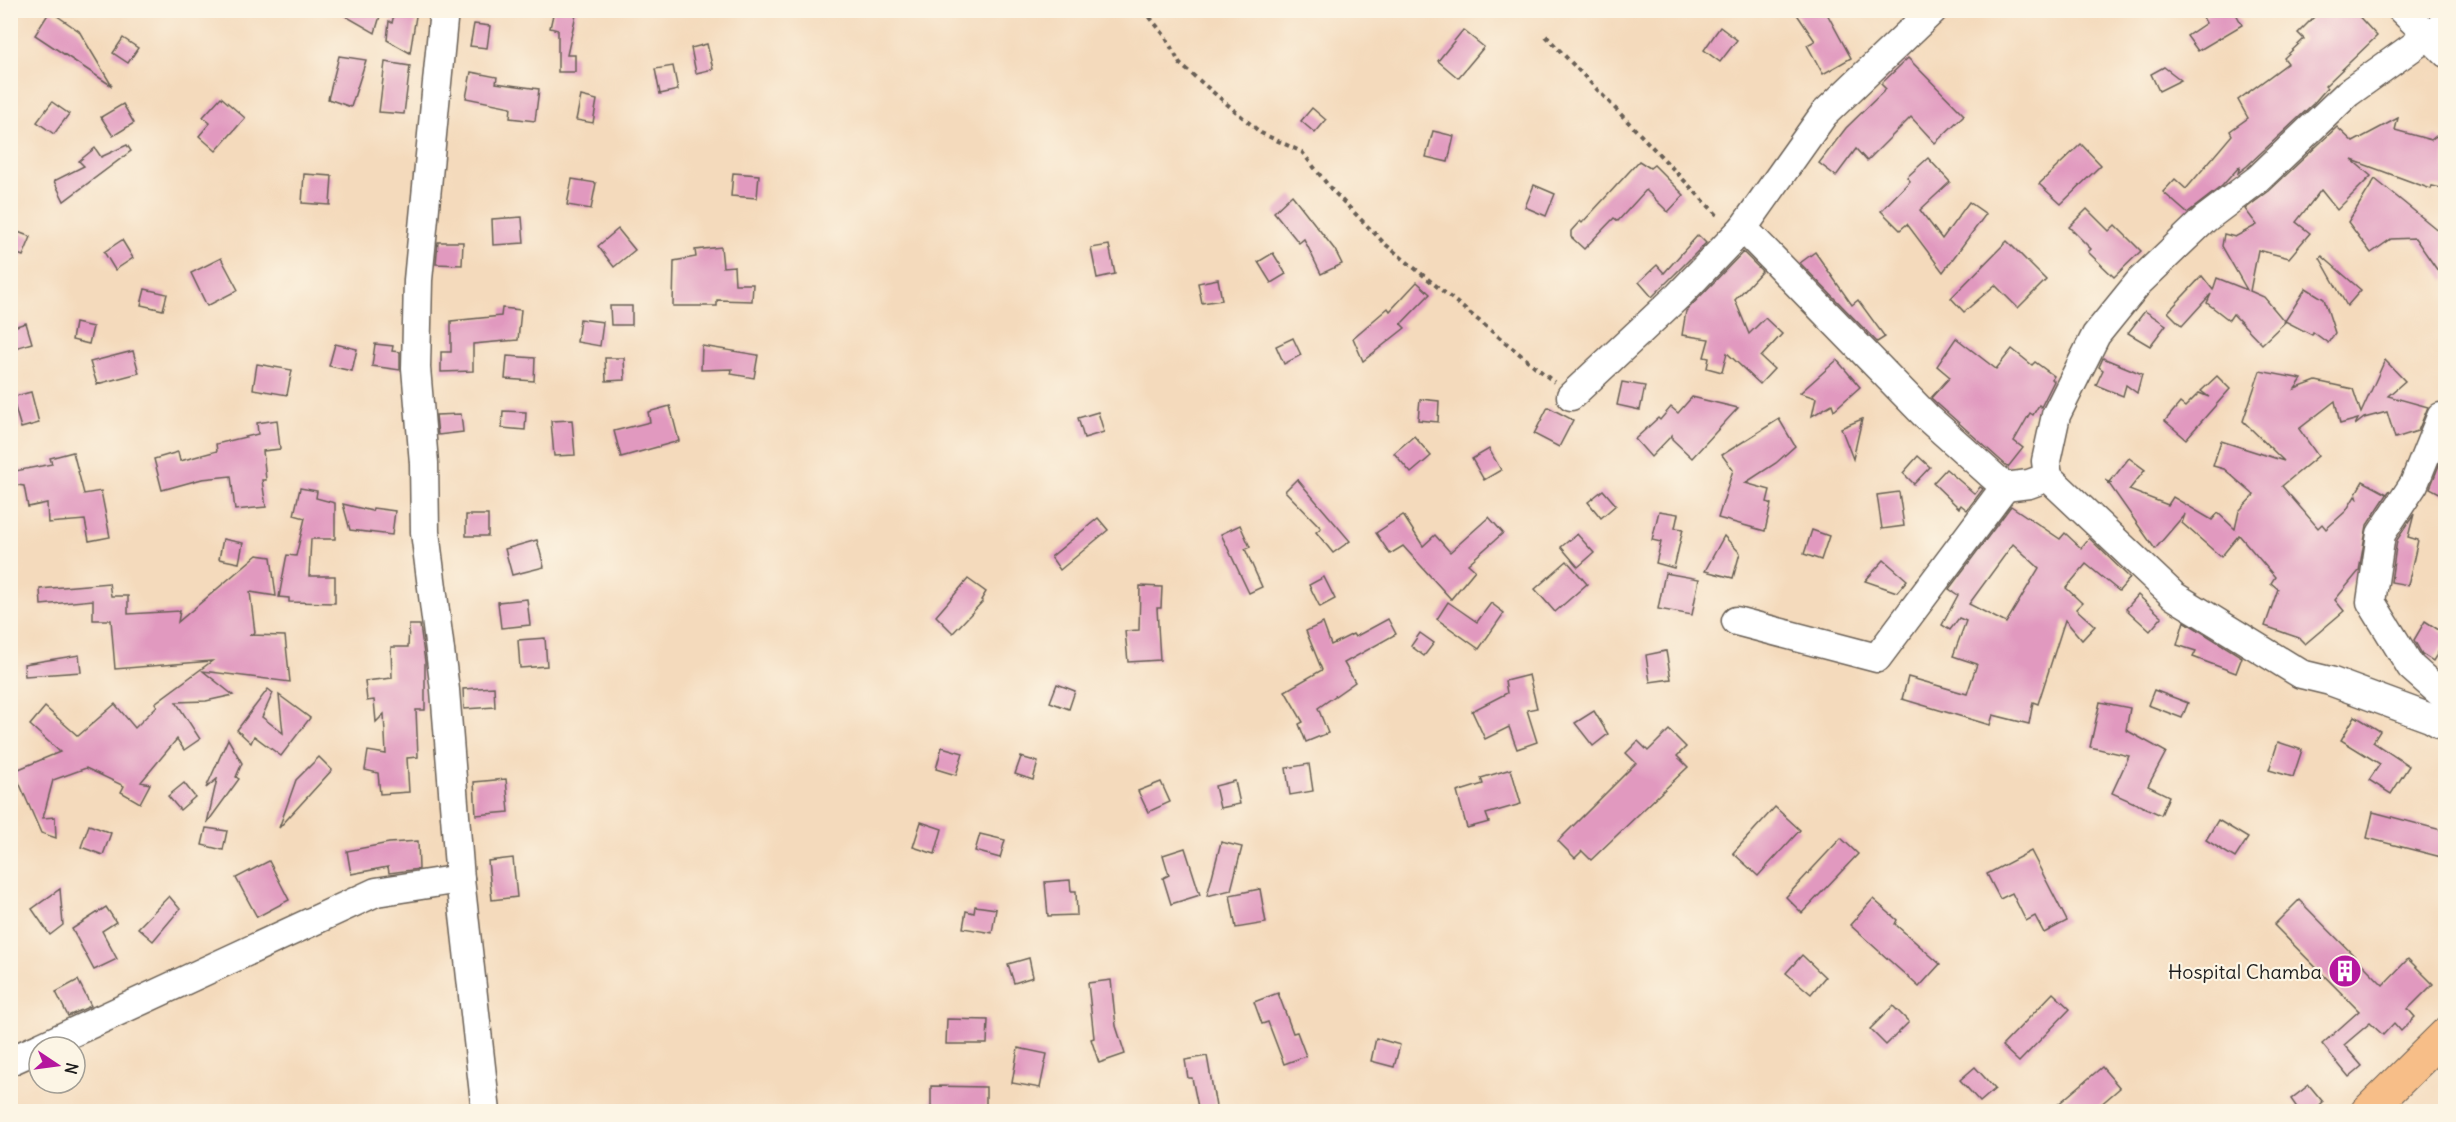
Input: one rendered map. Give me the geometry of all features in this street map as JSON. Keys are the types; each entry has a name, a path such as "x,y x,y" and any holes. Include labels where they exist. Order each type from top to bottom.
{"main road":[{"path":"2367,1112 2445,1034"}],"street":[{"path":"444,10 418,280 416,368 424,463 425,532 445,690 460,879 486,1112"},
{"path":"1571,396 1679,295 1743,228 1824,114 1933,10"},
{"path":"2402,10 2440,37 2348,93 2258,179 2205,219 2139,282 2096,335 2056,415 2046,461 2048,477 2174,596 2301,674 2330,681 2430,717 2445,727"},
{"path":"1743,228 1928,418 2005,487"},
{"path":"2441,417 2414,484 2381,534 2371,602 2411,666 2445,698"},
{"path":"1736,621 1877,658 2005,487 2029,484 2048,477"},
{"path":"68,1035 376,892 460,879"},
{"path":"10,1061 27,1054"}],"path":[{"path":"1144,10 1165,36 1180,64 1261,133 1302,152 1331,189 1385,244 1571,396"},
{"path":"1546,36 1721,219 1743,228"}],"building":[{"path":"335,10 369,10 380,16 375,33"},
{"path":"395,10 417,10 410,53 387,40 389,21 392,23"},
{"path":"554,10 577,10 567,55 575,55 575,72 558,72 558,30 550,28"},
{"path":"1794,10 1825,10 1851,58 1823,74 1807,45 1815,41"},
{"path":"2216,10 2234,10 2242,25 2198,51 2187,36 2206,23 2203,17"},
{"path":"2321,10 2353,10 2377,36 2325,86 2327,88 2313,104 2247,166 2238,173 2240,166 2222,186 2187,213 2163,192 2175,179 2186,189 2232,135 2230,131 2248,118 2238,100 2288,63 2284,58 2304,39 2298,33"},
{"path":"50,11 79,31 112,86 35,35"},
{"path":"474,24 490,26 487,48 470,46"},
{"path":"1720,27 1737,40 1720,62 1704,50"},
{"path":"1463,30 1484,47 1458,78 1438,61"},
{"path":"123,38 138,48 128,63 113,53"},
{"path":"707,44 713,69 696,73 691,48"},
{"path":"339,56 366,60 351,107 328,99"},
{"path":"1908,58 1964,115 1935,143 1911,117 1867,161 1856,149 1836,176 1819,163 1846,128 1886,89 1881,84"},
{"path":"385,62 410,66 404,114 379,112"},
{"path":"673,66 678,90 660,94 655,69"},
{"path":"2164,67 2181,80 2159,91 2151,74"},
{"path":"471,72 497,77 496,83 539,89 535,121 510,118 511,107 466,98"},
{"path":"581,96 597,100 593,123 576,120"},
{"path":"221,97 245,118 216,151 199,136 210,123 203,117"},
{"path":"52,102 69,114 54,134 37,122"},
{"path":"123,104 134,123 113,136 101,117"},
{"path":"1312,108 1326,120 1315,133 1301,121"},
{"path":"2398,118 2395,130 2431,140 2436,136 2445,145 2445,189 2432,186 2431,189 2352,160 2371,176 2337,210 2321,190 2296,222 2310,233 2289,258 2258,250 2250,291 2264,297 2285,322 2262,344 2233,314 2229,320 2207,303 2211,294 2182,326 2168,312 2202,276 2213,290 2217,278 2247,290 2222,246 2224,234 2235,237 2257,225 2245,209 2269,191 2337,127 2353,142"},
{"path":"1433,131 1454,136 1448,162 1426,157"},
{"path":"2081,144 2101,165 2061,204 2039,184"},
{"path":"127,145 131,151 64,201 54,181 84,166 79,161 95,148 101,157"},
{"path":"1928,158 1950,182 1920,210 1942,239 1969,202 1986,214 1943,272 1907,224 1900,230 1881,211 1910,181 1907,177"},
{"path":"1639,161 1650,168 1654,165 1684,195 1668,212 1646,190 1618,221 1614,218 1584,249 1571,237 1571,231 1580,221 1582,223"},
{"path":"733,173 759,175 757,198 731,196"},
{"path":"304,174 332,176 330,205 302,203"},
{"path":"572,179 596,183 591,209 567,205"},
{"path":"2375,179 2445,236 2445,281 2415,238 2391,239 2371,253 2348,222"},
{"path":"1534,185 1555,194 1546,216 1525,207"},
{"path":"1292,195 1335,250 1342,264 1321,274 1304,239 1299,243 1274,212"},
{"path":"2087,209 2109,231 2115,225 2141,251 2114,277 2088,252 2091,249 2069,227"},
{"path":"522,217 524,243 493,245 492,219"},
{"path":"10,229 31,237 23,256 10,251"},
{"path":"618,229 635,250 614,267 598,246"},
{"path":"1698,235 1706,243 1652,297 1639,282 1657,265 1664,273"},
{"path":"122,240 133,258 115,270 104,252"},
{"path":"2007,241 2046,280 2018,308 1995,285 1964,312 1951,298"},
{"path":"438,242 463,242 462,265 436,264"},
{"path":"1109,245 1115,274 1097,278 1091,248"},
{"path":"721,247 723,267 734,266 735,284 753,284 752,301 717,300 717,306 673,306 674,261 696,257 695,250"},
{"path":"1743,252 1762,271 1735,300 1749,334 1765,318 1782,334 1761,357 1774,369 1760,384 1727,353 1722,372 1707,368 1709,358 1704,357 1709,339 1682,335 1686,311"},
{"path":"1815,252 1852,305 1858,300 1885,337 1877,342 1800,263"},
{"path":"1273,253 1286,274 1271,283 1258,262"},
{"path":"2322,256 2361,290 2347,306 2320,258"},
{"path":"221,258 238,290 207,306 191,273"},
{"path":"1218,279 1222,300 1202,303 1198,283"},
{"path":"1417,282 1430,294 1401,324 1405,328 1363,361 1353,338 1388,308 1390,311"},
{"path":"2306,288 2324,299 2335,333 2328,343 2313,332 2312,335 2285,321"},
{"path":"145,289 167,294 163,310 141,305"},
{"path":"610,306 632,306 632,325 611,325"},
{"path":"502,308 521,310 518,340 473,344 473,371 441,372 441,352 451,352 451,321 501,316"},
{"path":"2145,311 2166,325 2150,346 2128,333"},
{"path":"580,319 603,322 600,346 577,342"},
{"path":"26,323 32,343 15,348 10,328"},
{"path":"75,323 93,327 89,344 72,340"},
{"path":"1293,338 1301,355 1284,364 1276,346"},
{"path":"1956,338 1996,369 2012,349 2032,365 2035,362 2054,376 2052,379 2054,381 2041,407 2039,405 2033,415 2030,413 2014,441 2023,448 2008,467 1931,398 1950,377 1937,366"},
{"path":"335,344 357,349 352,371 329,366"},
{"path":"375,344 393,346 392,351 400,352 400,370 372,366"},
{"path":"702,346 758,355 754,378 731,374 732,369 701,370"},
{"path":"133,351 139,373 97,384 90,362"},
{"path":"507,356 535,358 534,381 505,379"},
{"path":"605,358 624,358 625,380 606,381"},
{"path":"2103,358 2142,374 2137,393 2126,385 2123,396 2096,385 2103,370 2099,367"},
{"path":"1837,360 1860,387 1834,410 1832,404 1812,416 1816,398 1800,393"},
{"path":"2385,360 2405,381 2388,396 2428,407 2418,431 2395,438 2387,412 2364,418 2355,425 2358,419 2340,424 2335,401 2299,429 2318,456 2282,486 2318,528 2322,524 2326,529 2346,511 2355,496 2358,500 2356,493 2363,481 2387,494 2390,490 2367,525 2359,571 2335,600 2344,611 2305,644 2299,638 2265,626 2278,589 2271,583 2275,577 2239,535 2221,557 2182,523 2185,514 2155,549 2107,481 2112,483 2110,482 2129,458 2145,470 2129,490 2168,505 2173,497 2212,520 2218,513 2235,529 2239,511 2254,495 2224,469 2213,466 2221,441 2284,461 2243,421 2260,371 2302,379 2295,389 2316,381 2353,389 2361,413"},
{"path":"257,364 292,370 287,395 253,389"},
{"path":"2217,376 2230,389 2186,439 2165,421 2180,403 2185,407 2199,393 2209,397 2201,391"},
{"path":"1622,382 1645,386 1640,410 1617,405"},
{"path":"31,392 39,423 21,428 12,397"},
{"path":"1692,397 1738,408 1692,458 1672,439 1672,435 1651,457 1635,439 1658,418 1660,420 1671,407 1678,413"},
{"path":"1420,399 1439,401 1438,422 1418,420"},
{"path":"670,406 679,441 621,457 614,431 650,422 648,412"},
{"path":"1548,407 1573,420 1559,447 1534,434"},
{"path":"503,411 526,412 525,430 502,428"},
{"path":"1098,412 1104,432 1084,438 1078,418"},
{"path":"461,414 463,432 438,435 436,415"},
{"path":"1779,419 1795,446 1776,463 1745,483 1770,490 1767,502 1771,504 1765,531 1718,518 1733,470 1722,455"},
{"path":"1862,419 1853,459 1841,428"},
{"path":"277,420 280,449 263,451 266,480 262,480 266,507 235,510 231,476 202,479 162,490 154,459 178,452 180,461 217,451 216,444 258,434 257,423"},
{"path":"572,420 575,455 554,456 551,421"},
{"path":"1414,436 1431,456 1411,473 1394,453"},
{"path":"1489,449 1501,470 1484,480 1472,459"},
{"path":"2445,450 2445,496 2430,488"},
{"path":"73,452 84,494 101,491 110,537 89,541 85,520 48,523 47,503 28,507 24,486 10,484 10,472 52,464 50,458"},
{"path":"1918,456 1930,467 1914,484 1903,473"},
{"path":"1946,469 1975,494 1980,487 1983,489 1967,510 1961,505 1959,508 1933,483"},
{"path":"1297,479 1350,541 1333,553 1316,532 1321,528 1285,491"},
{"path":"300,488 317,491 316,498 335,503 335,539 311,539 309,576 335,576 335,603 289,602 289,598 279,597 287,555 296,556 305,518 294,515"},
{"path":"1603,490 1616,505 1601,518 1588,502"},
{"path":"1899,492 1904,526 1882,529 1877,495"},
{"path":"343,504 372,511 373,508 395,511 392,535 350,530"},
{"path":"2011,506 2060,539 2065,533 2081,548 2089,538 2130,578 2119,591 2086,564 2066,588 2082,603 2076,609 2095,626 2082,640 2065,620 2038,704 2033,702 2029,724 1993,715 1990,725 1902,699 1908,677 1967,694 1977,664 1953,656 1966,621 1959,618 1950,630 1942,625 1958,595 1949,589","holes":["2013,544 2039,568 2006,623 1969,604"]},
{"path":"1659,511 1678,514 1675,528 1683,529 1674,568 1656,563 1661,542 1652,540"},
{"path":"2414,514 2408,537 2418,540 2408,585 2391,582 2397,540"},
{"path":"466,515 488,515 488,536 466,536"},
{"path":"1403,515 1423,546 1435,535 1450,552 1489,517 1503,533 1468,564 1475,570 1451,599 1403,546 1390,554 1376,533"},
{"path":"1098,518 1108,530 1060,570 1051,557"},
{"path":"1240,525 1250,547 1245,549 1262,587 1249,593 1221,534"},
{"path":"1812,530 1829,536 1821,560 1804,554"},
{"path":"1577,534 1594,553 1578,567 1561,547"},
{"path":"1724,536 1740,553 1733,578 1705,571"},
{"path":"223,539 243,543 239,563 219,559"},
{"path":"537,540 544,567 512,575 505,549"},
{"path":"257,555 271,557 276,596 250,592 255,633 249,635 285,636 290,682 203,671 233,695 206,701 176,702 200,739 184,750 177,739 141,782 150,784 140,803 121,792 124,786 86,768 53,780 43,818 55,817 56,838 41,833 14,771 60,752 30,725 45,707 78,736 115,704 135,728 157,706 155,703 212,661 115,669 111,620 93,620 93,600 41,605 40,589 109,583 111,596 128,596 128,614 180,611 178,622"},
{"path":"1884,560 1907,580 1897,592 1865,581"},
{"path":"1567,561 1587,584 1555,612 1535,589"},
{"path":"1665,573 1699,579 1692,615 1658,609"},
{"path":"1324,577 1335,599 1320,607 1309,585"},
{"path":"968,579 986,592 981,600 983,601 953,633 936,616"},
{"path":"1140,586 1162,587 1161,608 1157,608 1160,660 1128,662 1125,631 1139,630"},
{"path":"2138,595 2162,617 2150,631 2126,609"},
{"path":"527,599 530,625 501,628 498,602"},
{"path":"1448,602 1477,622 1491,603 1504,613 1479,649 1437,619"},
{"path":"1388,619 1396,634 1344,663 1355,682 1318,708 1328,733 1306,742 1299,724 1303,722 1285,691 1322,670 1306,631 1323,623 1331,645 1353,634 1355,637"},
{"path":"2184,621 2242,657 2236,673 2193,657 2196,651 2177,645"},
{"path":"2425,621 2445,634 2445,641 2433,661 2422,654 2414,640"},
{"path":"409,625 420,625 425,662 425,710 416,710 418,757 407,758 409,792 380,794 378,773 365,770 368,751 386,754 384,714 376,722 374,700 367,701 365,681 392,678 391,647 408,647"},
{"path":"1420,633 1434,643 1424,656 1411,646"},
{"path":"545,638 547,666 520,668 518,640"},
{"path":"1666,651 1671,679 1650,682 1646,655"},
{"path":"79,655 81,672 25,676 24,664"},
{"path":"1529,675 1537,708 1527,710 1537,742 1517,749 1509,727 1485,739 1472,711 1507,693 1505,681"},
{"path":"1057,684 1075,691 1069,709 1050,702"},
{"path":"494,687 495,707 464,709 463,689"},
{"path":"268,689 273,693 262,717 283,733 279,695 310,718 281,756 254,736 251,743 237,730"},
{"path":"2154,690 2188,703 2182,718 2148,705"},
{"path":"2100,702 2130,708 2126,730 2166,752 2148,786 2169,796 2161,815 2112,793 2129,756 2090,747"},
{"path":"1594,711 1608,734 1593,746 1575,723"},
{"path":"2355,716 2380,731 2373,742 2409,766 2391,794 2369,780 2380,764 2341,740"},
{"path":"1669,730 1686,747 1677,756 1688,767 1591,860 1582,851 1575,858 1558,841 1636,763 1626,753 1638,741 1648,751"},
{"path":"228,739 242,763 236,777 239,779 207,823 217,779 206,788"},
{"path":"2278,742 2302,750 2293,777 2269,770"},
{"path":"942,747 963,753 956,775 936,769"},
{"path":"319,757 332,770 279,828 296,780"},
{"path":"1021,757 1038,762 1033,780 1015,774"},
{"path":"1309,764 1313,791 1290,795 1286,768"},
{"path":"1511,769 1521,804 1486,814 1489,822 1467,828 1457,792 1483,784 1481,778"},
{"path":"506,779 509,812 476,815 474,782"},
{"path":"1235,781 1240,804 1220,808 1215,786"},
{"path":"1161,782 1170,802 1148,812 1138,791"},
{"path":"184,783 195,797 180,810 168,796"},
{"path":"1775,807 1800,830 1758,876 1733,853"},
{"path":"2373,812 2445,831 2445,858 2367,838"},
{"path":"2218,820 2248,838 2235,858 2206,840"},
{"path":"921,822 942,829 935,854 913,847"},
{"path":"89,825 111,833 103,855 81,847"},
{"path":"206,828 227,831 223,850 202,845"},
{"path":"980,834 1005,840 1000,858 975,851"},
{"path":"1841,838 1858,854 1802,913 1786,897"},
{"path":"418,841 419,869 389,873 388,867 351,874 347,851 389,843"},
{"path":"1221,842 1242,847 1231,890 1207,896"},
{"path":"1185,848 1200,895 1171,904 1163,878 1169,875 1163,855"},
{"path":"2031,851 2067,921 2044,933 2035,916 2026,921 2012,893 2000,899 1987,874"},
{"path":"513,858 517,897 492,900 488,861"},
{"path":"269,861 289,900 257,917 236,878"},
{"path":"1070,880 1071,891 1076,891 1077,915 1048,916 1045,882"},
{"path":"60,889 63,925 50,935 32,909"},
{"path":"1260,889 1266,923 1236,928 1230,895"},
{"path":"169,896 180,909 153,941 138,928"},
{"path":"1873,899 1897,920 1895,924 1940,964 1919,987 1850,925"},
{"name":"Hospital Chamba","path":"2299,900 2383,985 2408,959 2433,984 2408,1009 2415,1017 2401,1031 2394,1023 2383,1035 2370,1023 2344,1045 2362,1066 2349,1077 2322,1044 2359,1011 2274,925"},
{"path":"975,906 996,909 992,933 963,928 966,911 974,913"},
{"path":"106,907 116,922 102,931 117,959 94,970 72,929"},
{"path":"1802,955 1825,977 1811,994 1786,973"},
{"path":"1029,958 1033,977 1014,983 1008,964"},
{"path":"78,980 91,1006 68,1016 56,992"},
{"path":"1111,980 1116,1026 1125,1054 1099,1063 1091,1039 1094,1038 1088,983"},
{"path":"1278,993 1293,1033 1297,1032 1306,1056 1284,1064 1268,1022 1262,1024 1254,1002"},
{"path":"2053,993 2070,1009 2019,1062 2002,1046"},
{"path":"1893,1006 1909,1022 1886,1045 1870,1029"},
{"path":"947,1019 988,1020 987,1044 946,1044"},
{"path":"1376,1038 1400,1045 1394,1067 1371,1061"},
{"path":"1018,1048 1047,1054 1040,1088 1012,1083"},
{"path":"1207,1056 1217,1112 1199,1112 1192,1078 1188,1078 1185,1060"},
{"path":"1975,1067 1995,1089 1980,1102 1960,1080"},
{"path":"2102,1067 2120,1088 2092,1112 2049,1112"},
{"path":"2309,1085 2323,1102 2312,1112 2300,1112 2291,1099"},
{"path":"931,1086 986,1087 986,1112 967,1112 968,1107 931,1107"}],"place":[{"name":"Hospital Chamba","path":"2345,971"}]}
